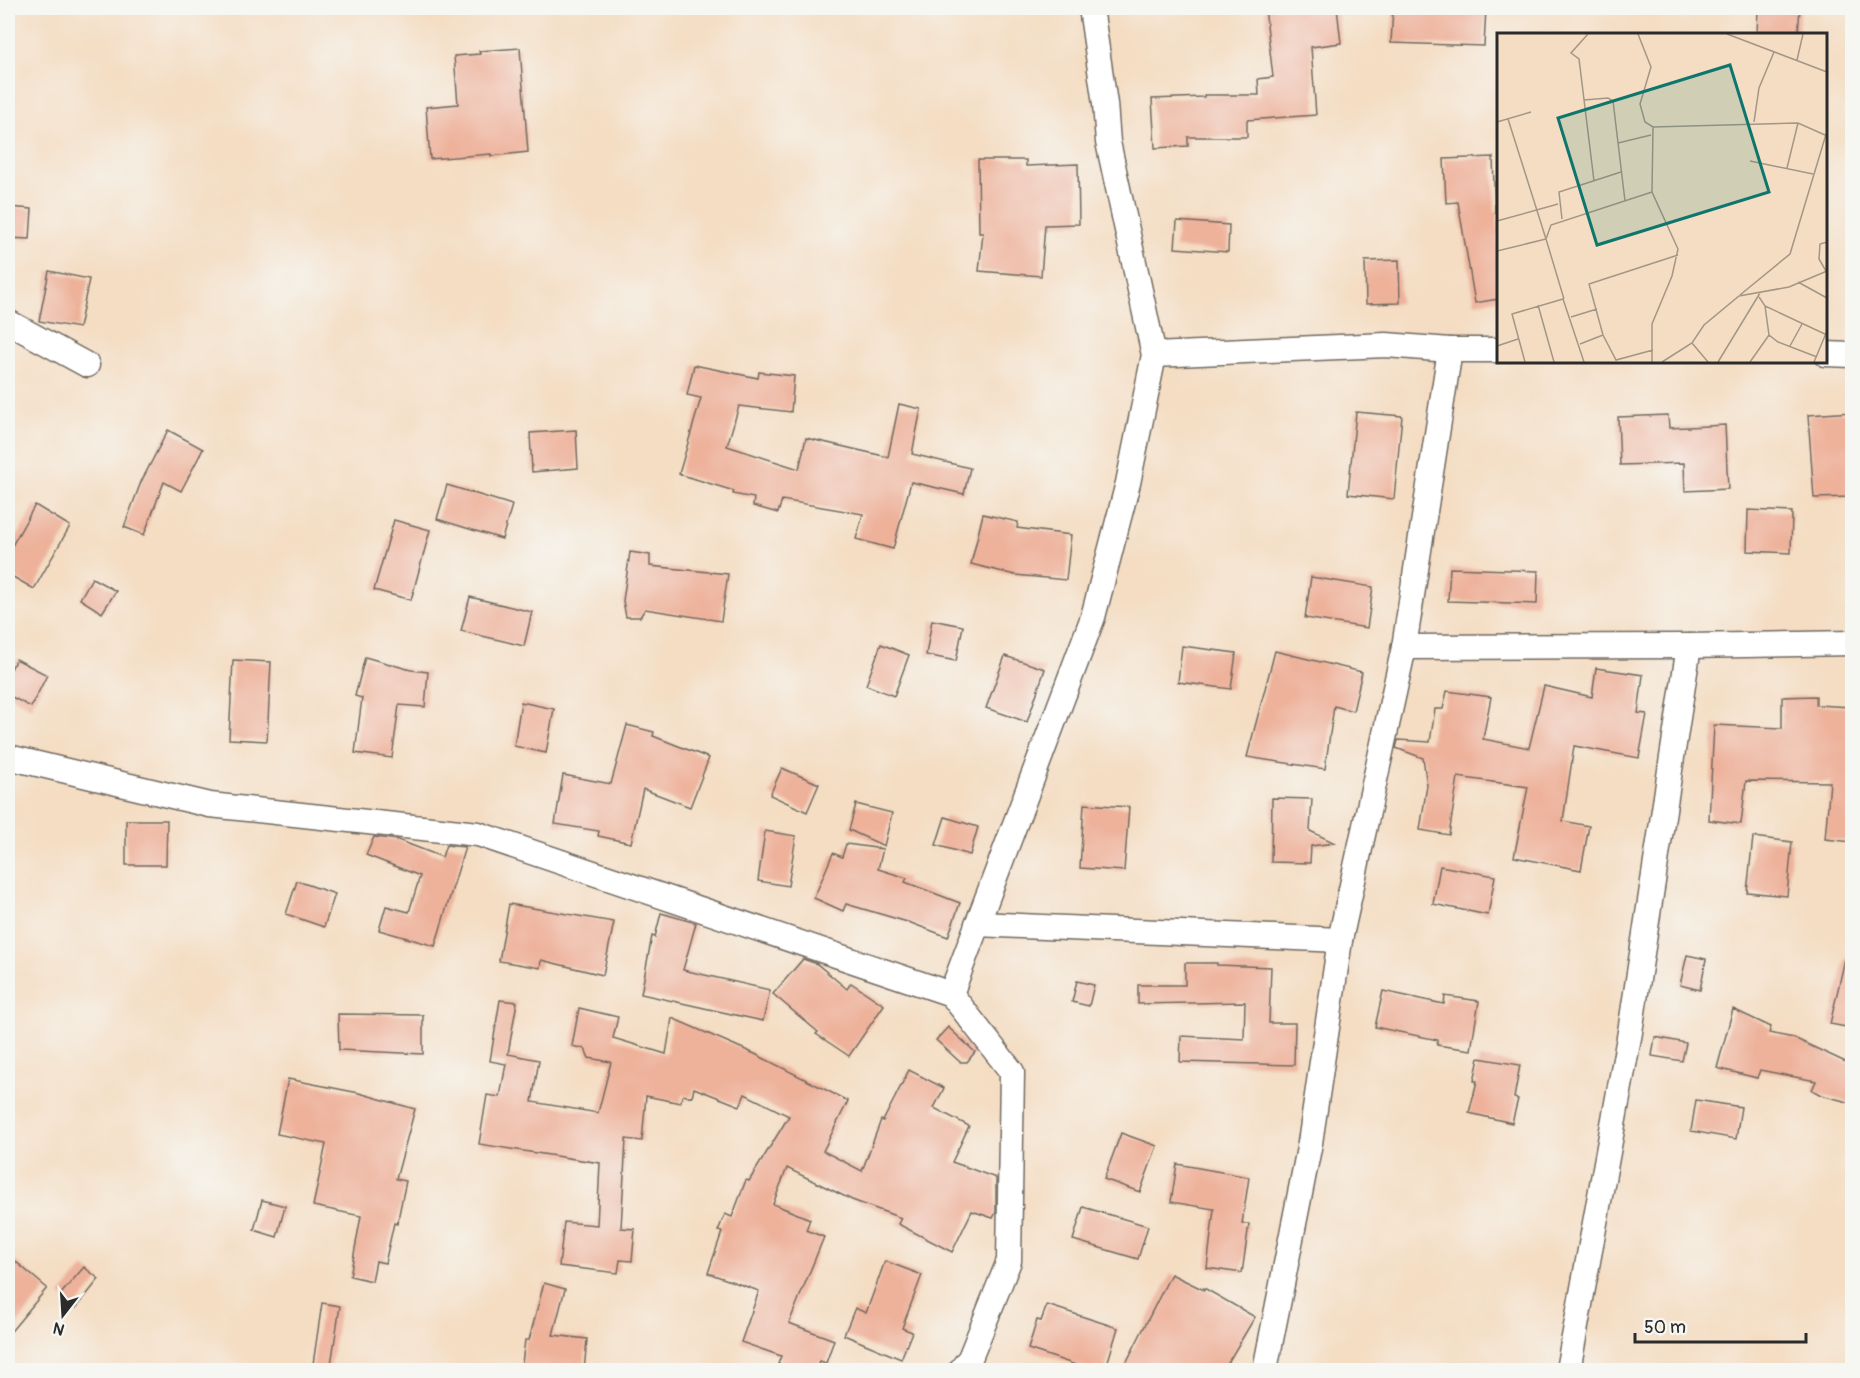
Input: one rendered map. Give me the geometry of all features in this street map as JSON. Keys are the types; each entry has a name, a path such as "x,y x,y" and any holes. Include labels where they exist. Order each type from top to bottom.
{"street":[{"path":"951,994 1093,617 1128,483 1154,355 1108,142 1105,104 1091,8"},
{"path":"8,322 87,365"},
{"path":"1154,355 1386,345 1450,350 1497,350"},
{"path":"1265,1371 1310,1143 1340,940 1404,647 1450,350"},
{"path":"1827,354 1852,355"},
{"path":"1404,647 1852,643"},
{"path":"1568,1371 1630,1032 1689,646"},
{"path":"8,757 210,805 478,834 951,994 1012,1071 1010,1261 970,1358 961,1371"},
{"path":"977,924 1340,940"}],"building":[{"path":"1265,8 1337,8 1341,43 1311,47 1316,115 1247,120 1247,137 1188,137 1188,146 1155,148 1152,99 1204,97 1204,95 1259,95 1258,79 1273,77"},
{"path":"1393,8 1486,8 1484,46 1391,43"},
{"path":"1758,8 1800,8 1798,33 1757,33"},
{"path":"520,48 528,152 430,159 426,107 458,104 454,56 480,54 479,51"},
{"path":"1493,157 1495,212 1497,211 1497,299 1475,303 1458,202 1446,203 1444,159"},
{"path":"978,160 1026,160 1026,166 1078,164 1079,224 1045,225 1041,276 979,271 983,233 979,233"},
{"path":"8,207 32,209 30,239 8,238"},
{"path":"1177,221 1229,225 1228,252 1175,248"},
{"path":"1399,260 1400,303 1366,304 1365,261"},
{"path":"49,271 89,279 79,328 39,321"},
{"path":"694,365 758,378 759,372 794,376 791,412 739,406 727,446 799,469 806,438 888,457 899,404 921,409 912,454 970,468 964,494 911,482 893,549 856,539 863,514 782,500 778,513 753,506 754,498 733,494 734,491 679,474 701,398 687,395"},
{"path":"1356,412 1402,416 1394,499 1348,494"},
{"path":"1852,412 1851,497 1814,498 1808,415"},
{"path":"1668,415 1669,428 1725,425 1728,489 1685,491 1684,463 1620,465 1618,417"},
{"path":"168,430 203,449 181,491 164,482 144,535 124,527 141,482"},
{"path":"576,430 578,468 532,472 530,433"},
{"path":"447,485 512,505 502,539 437,519"},
{"path":"35,505 70,526 34,589 8,574 8,553"},
{"path":"1748,510 1792,512 1791,553 1747,551"},
{"path":"983,514 1018,522 1017,528 1071,535 1066,580 1015,575 971,564"},
{"path":"394,520 430,530 411,600 374,590"},
{"path":"630,552 650,555 650,566 728,574 721,621 645,609 640,617 626,617 623,601"},
{"path":"1450,568 1538,571 1537,604 1448,601"},
{"path":"1311,577 1373,587 1367,628 1305,618"},
{"path":"92,578 116,591 102,613 80,599"},
{"path":"470,597 532,612 524,646 461,631"},
{"path":"932,620 963,626 956,661 926,655"},
{"path":"881,644 909,655 894,696 866,685"},
{"path":"1182,646 1236,653 1231,689 1178,682"},
{"path":"1275,651 1362,672 1353,711 1334,706 1325,769 1247,757"},
{"path":"1005,656 1045,669 1027,722 986,708"},
{"path":"365,657 411,670 428,672 425,707 399,705 392,758 355,753 362,698 355,696"},
{"path":"16,659 47,675 31,707 8,695 8,675"},
{"path":"233,660 271,662 267,741 229,739"},
{"path":"1596,668 1643,675 1638,713 1647,714 1639,758 1574,746 1563,821 1589,826 1581,870 1514,857 1528,787 1458,777 1449,835 1420,830 1427,785 1423,758 1396,748 1398,740 1430,742 1435,709 1443,709 1447,691 1491,697 1483,739 1529,748 1544,686 1592,697"},
{"path":"1816,696 1816,705 1852,707 1852,842 1825,839 1830,782 1746,781 1741,824 1709,820 1714,725 1782,728 1782,697"},
{"path":"521,702 554,709 546,753 514,746"},
{"path":"627,725 654,732 653,736 709,758 690,807 643,789 631,843 598,836 599,831 555,824 563,775 611,784"},
{"path":"782,768 819,784 807,812 770,795"},
{"path":"1272,798 1312,799 1310,831 1335,843 1311,846 1310,863 1271,862"},
{"path":"856,804 892,813 884,846 849,830"},
{"path":"1084,804 1129,807 1124,871 1080,868"},
{"path":"945,817 978,827 970,855 936,845"},
{"path":"126,820 167,820 166,865 126,865"},
{"path":"765,831 796,836 788,886 758,881"},
{"path":"374,837 398,840 442,857 446,845 465,847 435,946 379,930 386,906 409,912 420,876 366,855"},
{"path":"1753,837 1792,842 1787,896 1747,892"},
{"path":"846,844 883,849 878,869 907,878 905,882 960,903 948,937 911,923 846,904 843,911 814,898 833,853 842,857"},
{"path":"1440,866 1495,876 1488,915 1433,904"},
{"path":"297,881 335,894 324,927 286,914"},
{"path":"509,904 614,922 603,975 541,960 540,968 499,961"},
{"path":"661,913 696,923 683,970 770,990 763,1021 641,994 652,936 655,937"},
{"path":"1687,955 1706,959 1700,990 1680,985"},
{"path":"803,959 817,964 847,989 851,983 884,1005 849,1056 816,1034 818,1032 773,994"},
{"path":"1845,959 1852,960 1852,1028 1830,1024"},
{"path":"1185,963 1271,967 1269,1023 1295,1023 1294,1065 1180,1062 1181,1036 1244,1039 1245,1002 1138,1004 1138,985 1185,985"},
{"path":"1077,981 1094,985 1089,1006 1072,1002"},
{"path":"1383,991 1444,1004 1445,996 1479,1001 1471,1050 1437,1045 1438,1040 1375,1027"},
{"path":"500,1000 517,1002 508,1054 539,1060 532,1102 598,1113 611,1062 589,1058 585,1049 572,1046 579,1008 618,1017 613,1038 666,1054 672,1018 755,1054 848,1101 823,1151 862,1171 881,1120 883,1121 909,1070 944,1088 934,1108 969,1126 952,1162 996,1178 996,1212 993,1218 972,1211 952,1252 898,1224 901,1218 852,1200 787,1168 773,1204 810,1219 806,1230 824,1237 789,1323 834,1340 826,1363 820,1361 817,1371 799,1371 778,1364 781,1356 741,1342 759,1291 708,1273 722,1232 718,1231 725,1214 732,1217 746,1180 749,1181 789,1116 745,1094 740,1106 694,1088 692,1097 683,1095 680,1103 646,1096 642,1141 626,1139 621,1228 635,1229 632,1261 620,1260 618,1273 559,1266 564,1222 597,1225 600,1163 479,1144 487,1095 500,1097 506,1064 490,1061"},
{"path":"1733,1009 1771,1027 1769,1033 1794,1038 1852,1065 1852,1103 1821,1095 1812,1090 1816,1081 1760,1070 1757,1078 1717,1068"},
{"path":"338,1014 423,1015 423,1054 339,1050"},
{"path":"948,1027 975,1052 967,1062 960,1062 936,1040"},
{"path":"1655,1037 1686,1043 1682,1061 1652,1056"},
{"path":"1479,1058 1520,1065 1514,1098 1518,1099 1512,1123 1469,1113 1477,1081 1474,1081"},
{"path":"288,1079 359,1093 415,1109 396,1179 406,1181 397,1224 394,1223 385,1263 376,1261 372,1281 350,1276 361,1216 313,1206 326,1144 277,1134"},
{"path":"1696,1100 1741,1107 1736,1139 1691,1131"},
{"path":"1121,1133 1157,1146 1140,1192 1104,1179"},
{"path":"1177,1164 1249,1177 1242,1224 1249,1224 1242,1273 1207,1268 1214,1209 1171,1202"},
{"path":"262,1200 285,1206 277,1237 254,1230"},
{"path":"1083,1207 1148,1226 1138,1259 1073,1240"},
{"path":"8,1255 47,1288 8,1335"},
{"path":"885,1261 922,1275 902,1328 912,1332 901,1359 844,1335 855,1308 866,1313"},
{"path":"84,1267 99,1279 76,1308 60,1295"},
{"path":"1171,1274 1204,1290 1204,1288 1255,1317 1223,1371 1122,1371"},
{"path":"544,1283 565,1289 553,1335 587,1339 584,1371 521,1371 525,1340 529,1340"},
{"path":"322,1303 340,1306 330,1371 312,1371"},
{"path":"1047,1305 1118,1328 1105,1371 1094,1371 1028,1349 1037,1320 1041,1321"}]}
